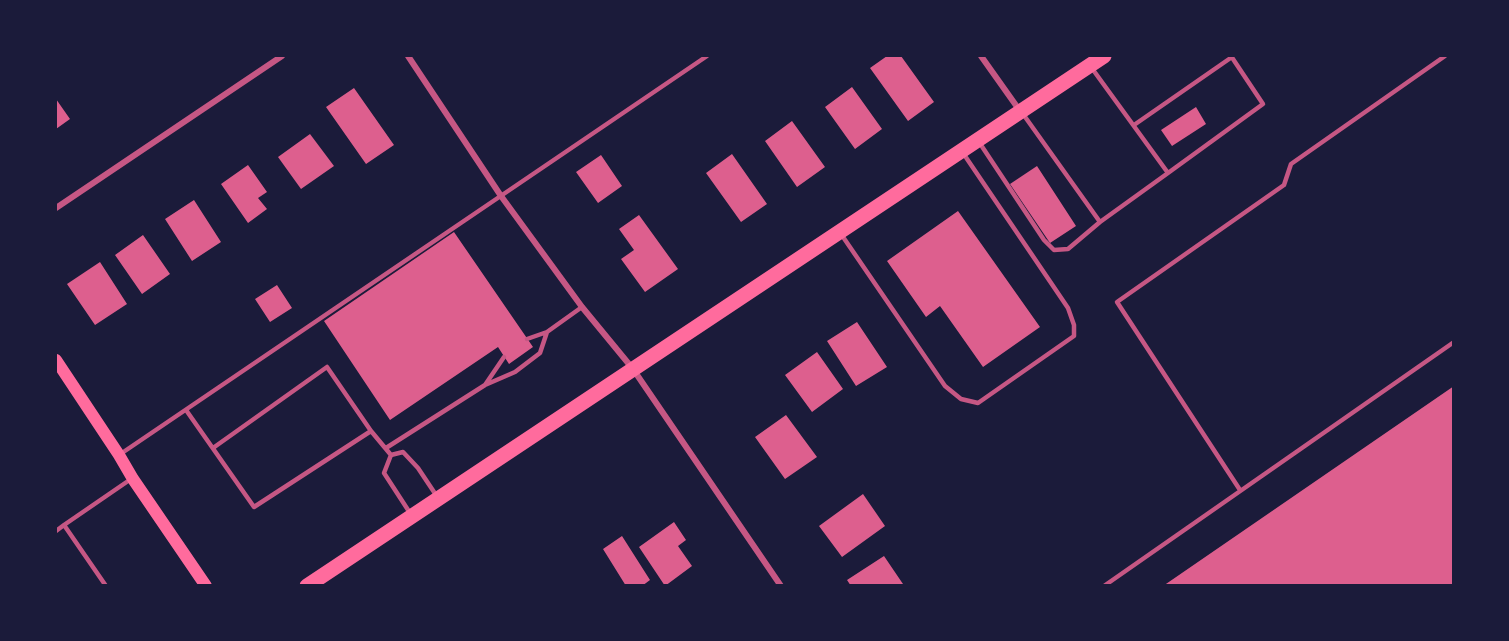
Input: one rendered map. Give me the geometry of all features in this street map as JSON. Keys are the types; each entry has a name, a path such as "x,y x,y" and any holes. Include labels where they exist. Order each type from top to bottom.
{"main road":[{"path":"307,585 1104,56"},
{"path":"56,360 206,585"}],"street":[{"path":"56,208 282,56"},
{"path":"408,56 501,196 582,308 633,369 781,585"},
{"path":"981,56 1021,112"}],"lane":[{"path":"119,455 707,56"},
{"path":"977,140 1044,240 1054,250 1068,249 1100,222 1263,105 1232,56 1134,126"},
{"path":"1240,490 1117,302 1284,185 1292,164 1445,56"},
{"path":"1090,65 1168,173"},
{"path":"1021,112 1100,222"},
{"path":"839,232 945,386 961,399 978,403 1074,336 1074,325 1068,308 961,151"},
{"path":"527,339 547,332 582,308"},
{"path":"386,448 485,385 515,372 540,353 547,332"},
{"path":"1104,585 1454,342"},
{"path":"485,385 504,357"},
{"path":"213,448 327,367 391,455"},
{"path":"186,410 254,507 371,430"},
{"path":"391,455 403,452 418,468 438,498"},
{"path":"391,455 384,473 411,515"},
{"path":"56,531 133,478"},
{"path":"64,525 106,585"}],"building":[{"path":"887,56 901,56 934,102 908,121 870,68"},
{"path":"852,87 882,129 855,149 825,107"},
{"path":"354,88 394,145 366,164 326,107"},
{"path":"56,99 70,119 56,129"},
{"path":"1196,107 1206,124 1172,146 1161,130"},
{"path":"792,121 825,167 797,187 765,141"},
{"path":"310,134 334,166 301,189 278,157"},
{"path":"732,154 767,204 741,222 706,173"},
{"path":"601,155 622,186 598,203 576,172"},
{"path":"248,165 267,192 258,198 267,209 248,223 221,184"},
{"path":"1037,166 1076,226 1050,243 1010,184"},
{"path":"194,200 221,242 192,261 165,219"},
{"path":"958,211 1040,327 983,367 940,306 926,317 887,261"},
{"path":"639,215 678,269 645,292 621,259 634,250 619,229"},
{"path":"454,232 533,347 509,364 498,347 390,420 324,321"},
{"path":"143,235 170,274 142,294 115,255"},
{"path":"100,262 127,304 95,325 67,284"},
{"path":"277,285 292,308 270,322 255,299"},
{"path":"857,322 887,367 856,386 827,341"},
{"path":"817,352 843,389 812,412 785,375"},
{"path":"1454,386 1454,586 1163,586"},
{"path":"786,415 817,457 785,479 755,437"},
{"path":"863,494 885,526 842,557 819,526"},
{"path":"674,522 686,540 678,546 692,566 665,586 639,547"},
{"path":"622,536 650,580 642,586 626,586 603,549"},
{"path":"884,556 903,584 851,586 847,580"}]}
